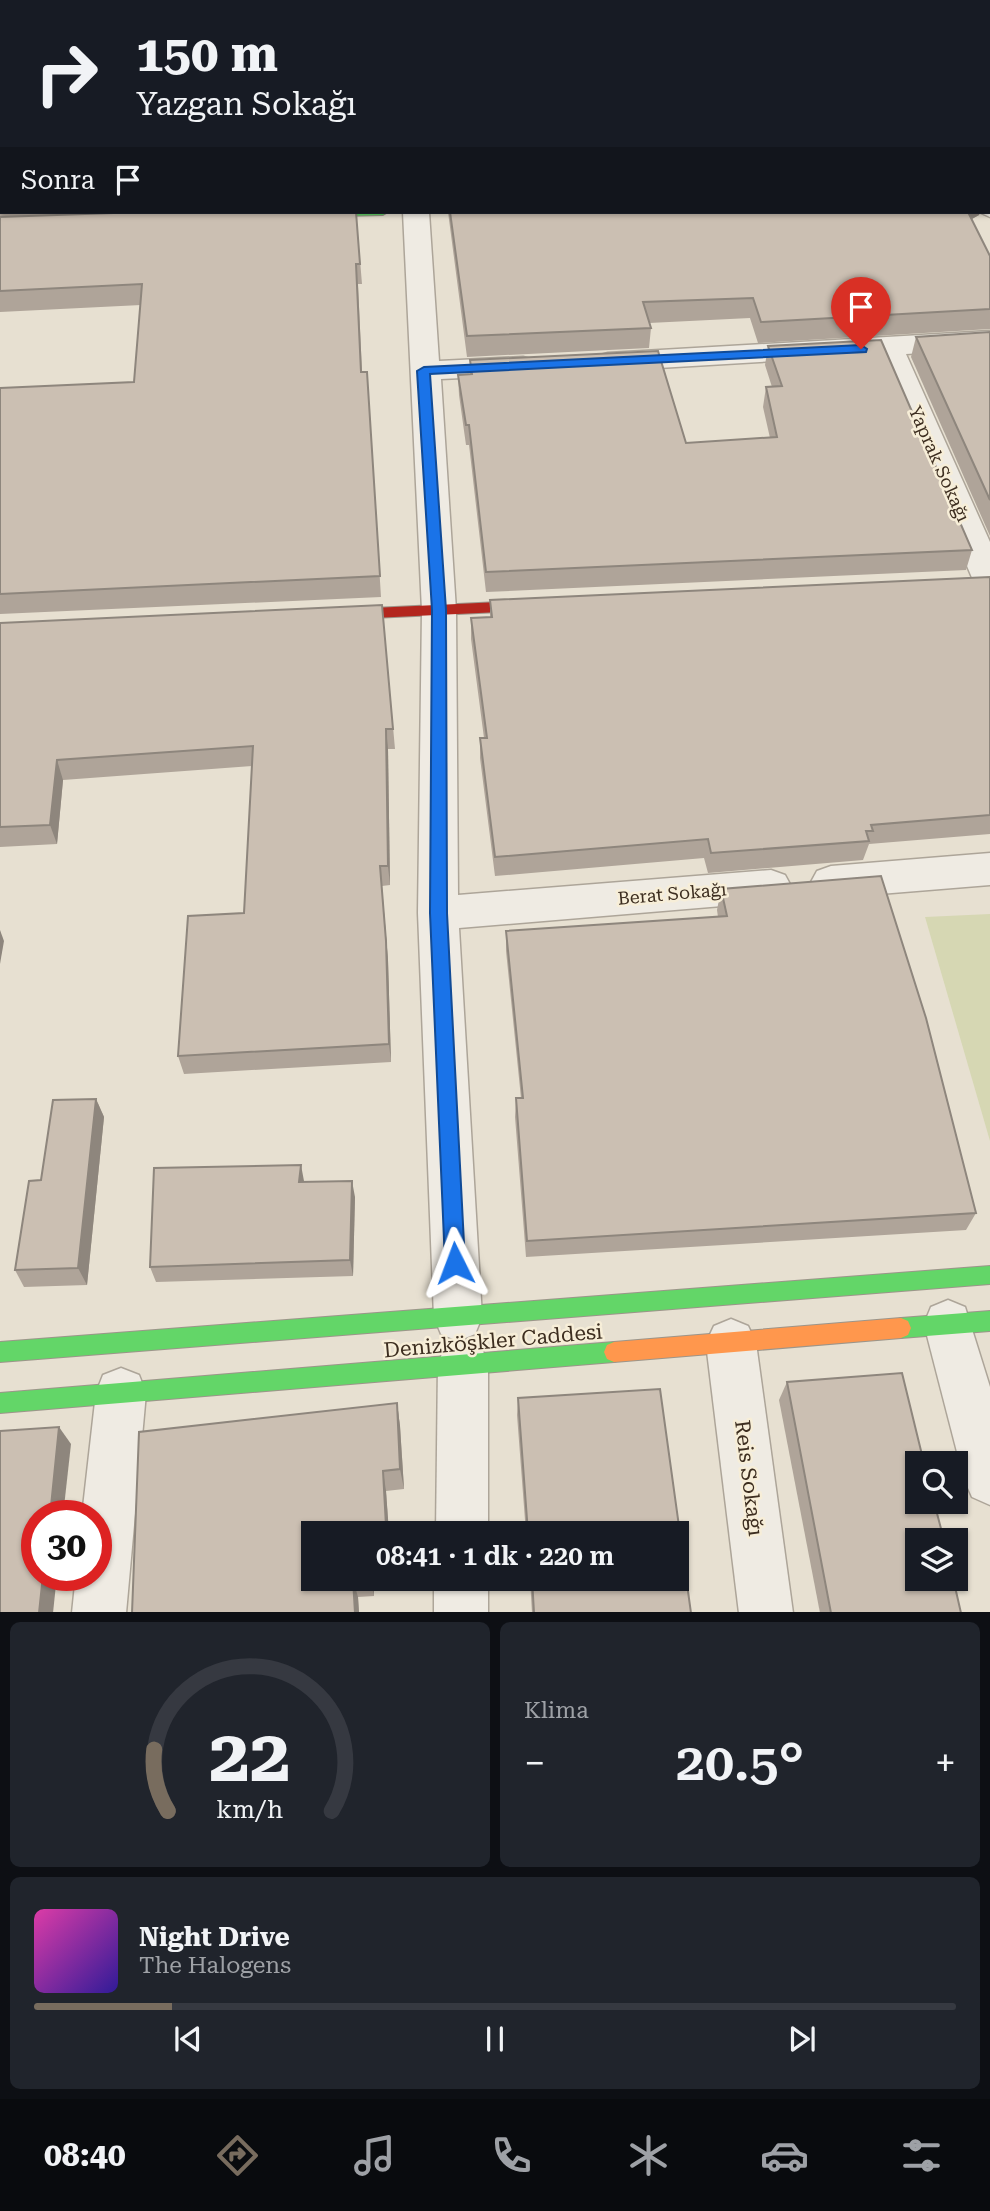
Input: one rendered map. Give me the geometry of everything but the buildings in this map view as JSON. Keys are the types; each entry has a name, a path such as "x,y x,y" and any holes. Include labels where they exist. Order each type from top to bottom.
{"street":[{"path":"287,216 335,214"},
{"path":"416,214 439,610 438,913 460,1340 462,1521"},
{"path":"424,371 889,348 990,340"},
{"name":"Yaprak Sokağı","path":"889,348 985,582"},
{"path":"316,615 563,604"},
{"name":"Berat Sokağı","path":"438,913 990,869"},
{"name":"Denizköşkler Caddesi","path":"0,1403 126,1367 730,1319 952,1305 990,1275"},
{"path":"952,1305 990,1479"},
{"name":"Denizköşkler Caddesi","path":"0,1352 126,1367 730,1319 952,1305"},
{"name":"Reis Sokağı","path":"730,1319 766,1612"},
{"path":"99,1612 126,1367"},
{"path":"461,1591 461,1612"}],"green space":[{"path":"990,914 990,1141 925,917"}],"traffic: fast":[{"path":"303,215 330,214"},
{"path":"0,1352 990,1275"},
{"path":"901,1328 990,1321"},
{"path":"0,1403 614,1352"}],"traffic: slow":[{"path":"614,1352 901,1328"}],"traffic: jam":[{"path":"331,615 540,605"}],"route":[{"path":"455,1263 438,913 439,610 424,371 861,349"}]}
